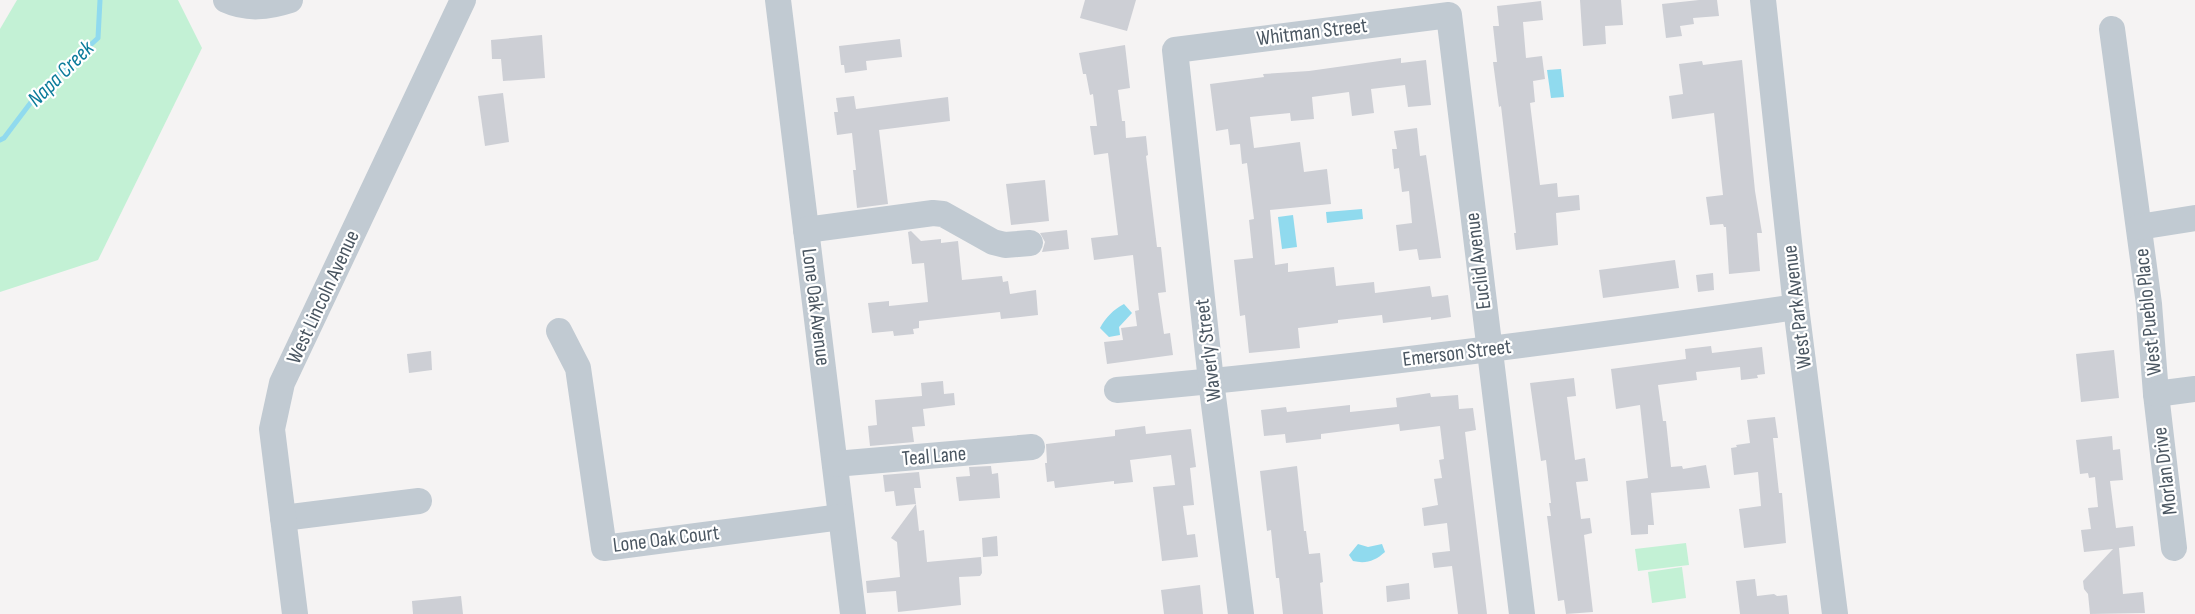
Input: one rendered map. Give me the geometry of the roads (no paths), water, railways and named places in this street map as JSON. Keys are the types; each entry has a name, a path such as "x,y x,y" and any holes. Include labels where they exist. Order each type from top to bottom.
{"street":[{"path":"226,0 243,6 290,0"},
{"name":"West Lincoln Avenue","path":"295,614 272,429 282,383 463,0"},
{"name":"Lone Oak Avenue","path":"778,0 853,614"},
{"name":"West Park Avenue","path":"1763,0 1796,307 1835,614"},
{"name":"Whitman Street","path":"1175,50 1449,15"},
{"name":"Euclid Avenue","path":"1449,15 1522,614"},
{"name":"West Pueblo Place","path":"2112,29 2139,227 2156,394 2195,389"},
{"name":"Waverly Street","path":"1175,50 1211,381 1241,614"},
{"path":"806,230 933,213 943,214 993,242 1005,245 1030,243"},
{"name":"West Pueblo Place","path":"2139,227 2195,219"},
{"name":"Emerson Street","path":"1117,390 1489,350 1796,307"},
{"name":"Lone Oak Court","path":"559,332 578,368 604,548 841,517"},
{"name":"Morlan Drive","path":"2156,394 2174,548"},
{"name":"Teal Lane","path":"835,464 1032,447"},
{"path":"283,518 419,501"}],"water":[{"path":"1561,69 1564,97 1551,98 1547,70"},
{"path":"1362,209 1363,219 1327,223 1326,212"},
{"path":"1293,215 1297,247 1282,249 1278,217"},
{"path":"1124,304 1132,313 1119,327 1120,335 1109,337 1100,328 1110,314"},
{"path":"1358,544 1368,547 1382,544 1385,552 1370,561 1353,561 1349,555"}],"waterway":[{"name":"Napa Creek","path":"0,140 4,138 38,93 98,38 100,0"}]}
